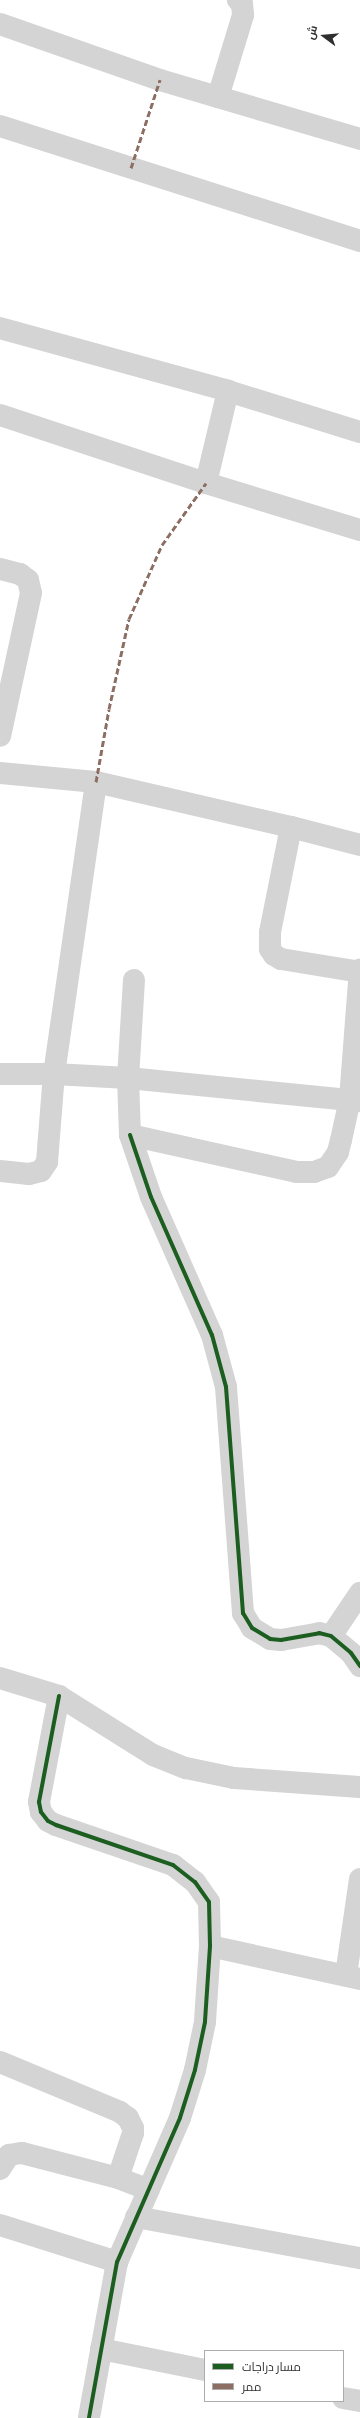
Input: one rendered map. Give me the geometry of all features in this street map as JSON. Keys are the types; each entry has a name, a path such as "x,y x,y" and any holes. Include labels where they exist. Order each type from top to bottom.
{"street":[{"path":"218,97 243,15 242,4 238,0"},
{"path":"0,24 160,80 360,139"},
{"path":"0,126 360,241"},
{"path":"0,328 228,391 360,432"},
{"path":"206,483 228,391"},
{"path":"0,415 206,483 360,530"},
{"path":"0,569 20,574 28,580 31,593 0,736"},
{"path":"0,773 96,782 291,827 360,845"},
{"path":"0,1171 29,1174 40,1171 47,1162 54,1074 96,782"},
{"path":"130,1135 297,1172 314,1172 328,1167 338,1152 355,1100 360,971 281,959 274,955 270,949 270,932 291,827"},
{"path":"134,980 128,1078 130,1135 151,1197 212,1335 226,1387 243,1613 252,1628 270,1639 281,1640 319,1633 331,1636 351,1653 360,1666"},
{"path":"0,1074 54,1074 128,1078 355,1100"},
{"path":"331,1636 360,1593"},
{"path":"0,1678 59,1696 153,1754 186,1768 234,1778 360,1787"},
{"path":"59,1696 39,1802 40,1812 48,1821 56,1825 173,1865 196,1882 209,1902 210,1946 205,2022 195,2070 180,2118 117,2262 89,2418"},
{"path":"210,1946 353,1977 360,1879"},
{"path":"0,2062 120,2112 128,2118 133,2128 133,2133 118,2178"},
{"path":"0,2169 9,2155 22,2153 118,2178 149,2190"},
{"path":"136,2217 360,2258"},
{"path":"0,2225 117,2262"},
{"path":"101,2349 204,2370"},
{"path":"344,2398 360,2401"}],"marked path":[{"path":"131,168 160,80"},
{"path":"96,782 109,709 129,619 162,545 206,483"}],"cycle path":[{"path":"130,1135 151,1197 212,1335 226,1387 243,1613 252,1628 270,1639 281,1640 319,1633 331,1636 351,1653 360,1666"},
{"path":"59,1696 39,1802 41,1812 48,1821 56,1825 173,1865 195,1882 209,1902 210,1946 205,2022 195,2070 180,2118 117,2262 89,2418"}]}
